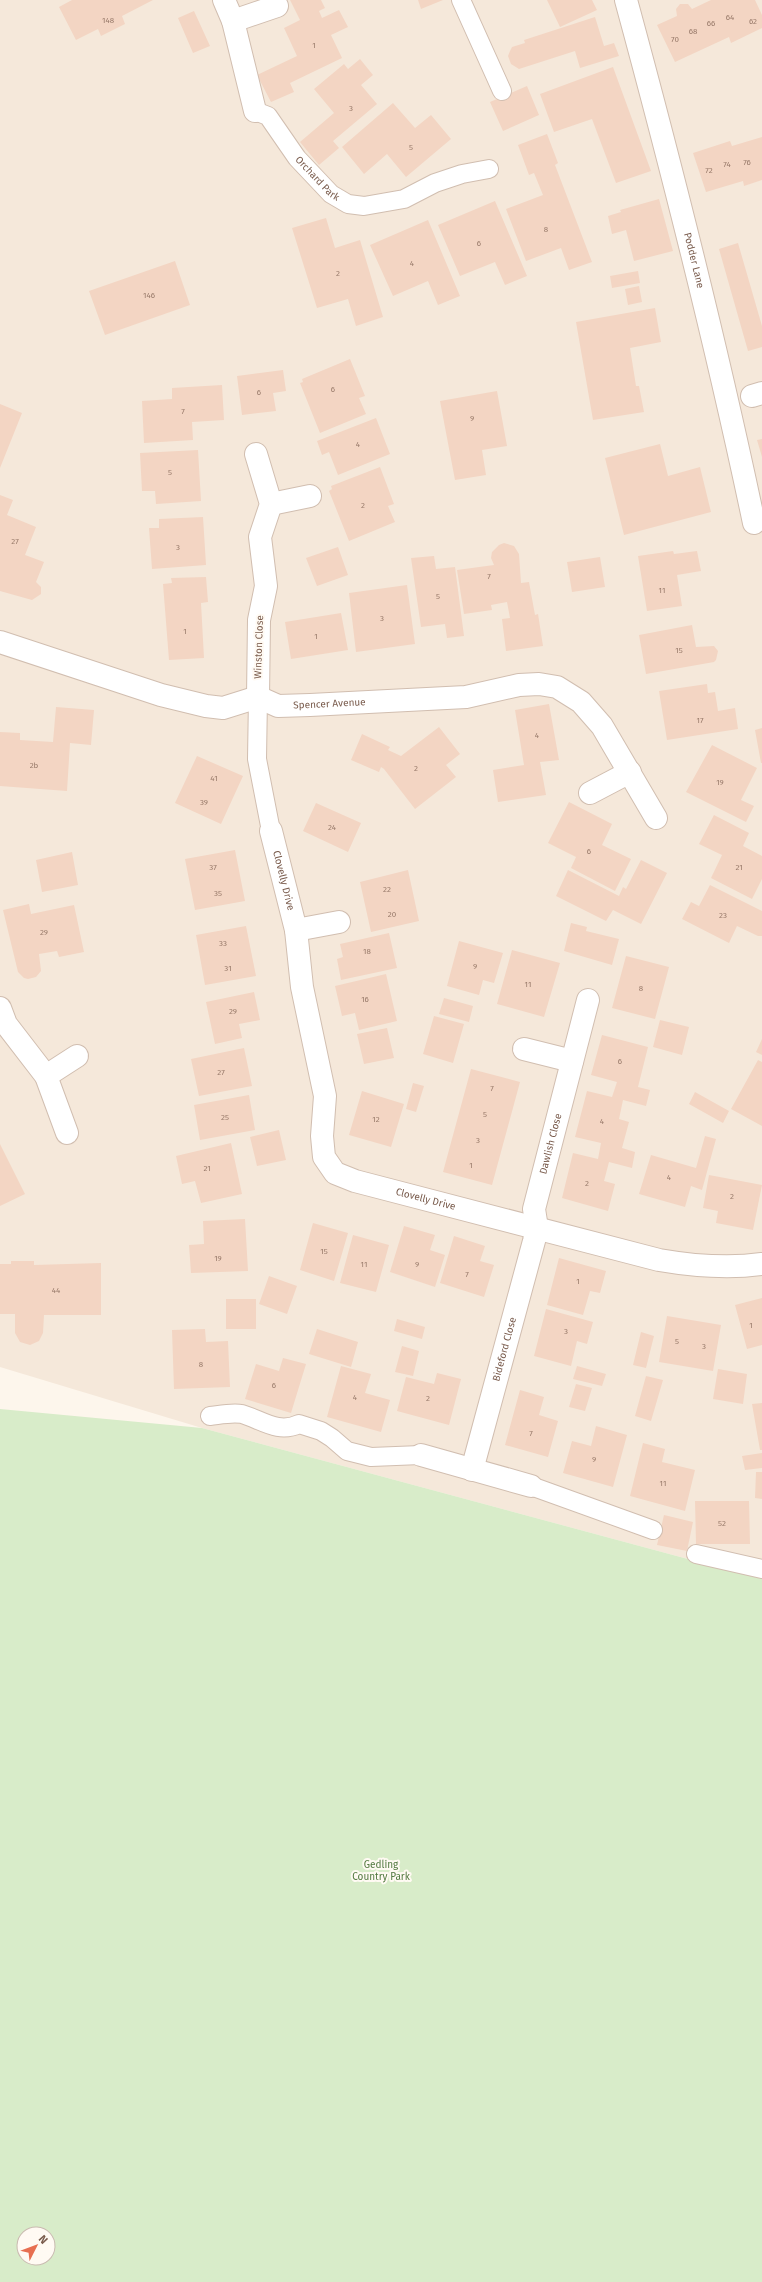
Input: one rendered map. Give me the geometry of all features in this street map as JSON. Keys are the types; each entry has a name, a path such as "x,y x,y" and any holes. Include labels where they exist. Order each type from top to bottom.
{"street":[{"name":"Orchard Park","path":"224,0 233,21 255,111"},
{"name":"Podder Lane","path":"626,0 683,211 730,407 754,523"},
{"path":"233,21 277,6"},
{"path":"256,454 271,504 310,496"},
{"name":"Winston Close","path":"258,697 259,620 266,586 260,537 271,504"},
{"path":"0,642 161,695 206,706 222,708 258,697"},
{"name":"Spencer Avenue","path":"258,697 278,706 466,696 520,685 545,685 564,690 582,702 602,726 656,818"},
{"path":"590,793 630,772"},
{"name":"Clovelly Drive","path":"271,831 296,930 302,987 325,1096 322,1136 324,1157 335,1173 355,1181 659,1260 701,1267 741,1267 762,1264"},
{"path":"296,930 339,922"},
{"name":"Dawlish Close","path":"537,1228 534,1209 588,1000"},
{"path":"0,1008 6,1024 46,1076 67,1133"},
{"path":"524,1049 572,1061"},
{"path":"46,1076 77,1056"},
{"name":"Bideford Close","path":"472,1470 537,1228"},
{"path":"421,1455 530,1486"}],"lane":[{"path":"461,0 502,91"},
{"name":"Orchard Park","path":"255,111 268,116 297,158 332,194 348,204 364,206 404,199 435,183 462,174 489,169"},
{"path":"258,697 257,759 271,831"},
{"path":"210,1416 240,1414 277,1428 289,1429 299,1424 321,1431 347,1451 371,1457 421,1455"},
{"path":"530,1486 653,1530"},
{"path":"696,1554 762,1569"}],"shaded area":[{"path":"0,0 762,0 762,1579 202,1428 0,1367"}],"green space":[{"name":"Gedling Country Park","path":"0,1409 202,1428 762,1579 762,2282 0,2282"}],"building":[{"path":"72,0 153,0 122,16 125,24 101,36 98,29 76,40 59,7"},
{"path":"290,0 321,0 325,8 319,11 322,18 339,10 348,27 331,35 342,58 290,83 294,92 271,102 257,75 297,56 284,28 300,20"},
{"path":"418,0 443,0 421,9"},
{"path":"547,0 592,0 597,10 560,27"},
{"path":"711,0 755,0 762,15 762,28 731,43 729,37 675,62 657,25 677,16 676,9 680,4 688,4 692,9"},
{"path":"194,11 210,46 193,53 178,18"},
{"path":"595,17 604,46 614,43 619,56 580,68 575,51 519,69 511,64 508,56 512,47 525,43 524,40"},
{"path":"360,59 373,75 361,85 377,104 333,141 339,148 319,165 300,142 334,113 314,89 344,64 348,69"},
{"path":"613,67 651,171 616,183 592,119 554,132 540,94"},
{"path":"527,86 539,115 503,131 490,102"},
{"path":"393,103 415,128 431,115 451,139 406,177 387,154 364,174 342,147"},
{"path":"547,134 558,163 555,165 592,262 569,270 561,248 526,261 506,209 543,195 534,173 529,175 518,145"},
{"path":"762,137 762,180 744,186 743,181 706,192 693,153 730,141 732,146"},
{"path":"659,199 673,251 634,261 626,230 612,234 608,216 621,212 620,210"},
{"path":"495,201 527,276 505,285 495,262 460,276 438,225"},
{"path":"326,218 335,248 360,240 383,317 356,326 348,299 317,308 292,228"},
{"path":"428,220 460,296 438,305 428,281 393,296 370,245"},
{"path":"738,243 762,326 762,347 748,351 719,249"},
{"path":"175,261 190,305 105,335 89,291"},
{"path":"638,271 640,283 612,288 610,276"},
{"path":"639,286 642,302 628,305 625,289"},
{"path":"655,308 661,342 630,348 636,386 639,386 644,412 593,420 576,322"},
{"path":"350,359 365,396 359,398 366,414 320,433 300,383 303,382 302,379"},
{"path":"283,370 286,391 273,393 276,411 242,415 237,376"},
{"path":"222,385 224,420 192,422 193,440 144,443 142,401 172,399 172,388"},
{"path":"497,391 507,446 482,450 486,475 455,480 440,401"},
{"path":"0,404 22,413 0,468"},
{"path":"376,418 390,454 338,475 329,452 322,455 317,441"},
{"path":"762,439 762,457 757,440"},
{"path":"660,444 668,476 700,467 711,512 624,535 605,458"},
{"path":"198,450 201,501 156,504 155,491 142,491 140,453"},
{"path":"380,467 394,504 388,506 395,522 349,541 329,491 332,489 331,486"},
{"path":"0,495 13,500 7,515 36,527 25,555 44,562 36,582 41,587 41,594 32,600 0,591"},
{"path":"203,517 206,565 152,569 149,528 159,528 159,519"},
{"path":"504,543 514,546 519,554 521,583 529,582 535,615 538,614 543,646 506,651 502,619 510,618 507,602 491,605 492,610 464,614 457,570 494,565 491,558 492,552 499,545"},
{"path":"338,547 348,575 317,586 306,558"},
{"path":"673,551 674,554 697,551 701,571 677,575 682,606 647,611 638,556"},
{"path":"434,556 436,569 455,567 464,636 447,638 445,624 421,627 411,558"},
{"path":"600,557 605,587 572,592 567,562"},
{"path":"206,577 208,602 201,603 204,658 169,660 163,584 172,583 171,578"},
{"path":"407,585 415,644 356,652 349,593"},
{"path":"341,613 348,650 291,659 285,622"},
{"path":"692,625 696,647 714,646 718,651 716,660 714,662 646,674 639,635"},
{"path":"707,684 708,693 715,692 718,711 735,708 738,729 667,740 659,691"},
{"path":"549,704 559,760 540,762 546,795 498,802 493,770 524,765 515,710"},
{"path":"56,707 94,710 91,745 70,743 67,791 0,786 0,732 20,733 20,740 53,742"},
{"path":"439,727 460,754 446,765 456,777 415,809 384,769 381,767 379,772 351,760 362,734 390,747 388,750 401,756"},
{"path":"762,728 762,763 761,763 755,730"},
{"path":"712,745 757,768 741,800 754,806 746,822 686,792"},
{"path":"197,756 243,776 221,824 175,803"},
{"path":"569,802 612,824 602,845 631,859 615,891 571,868 576,857 548,843"},
{"path":"316,803 361,823 348,852 303,831"},
{"path":"714,815 749,833 743,846 762,856 762,879 752,899 711,878 722,855 699,844"},
{"path":"235,850 245,901 195,910 185,859"},
{"path":"72,852 78,885 42,892 36,860"},
{"path":"641,860 667,873 641,924 613,910 606,921 556,896 568,870 619,896 623,887 626,889"},
{"path":"408,870 419,921 371,932 360,882"},
{"path":"710,885 762,911 762,936 758,936 737,926 729,943 682,919 691,902 699,906"},
{"path":"29,904 31,914 74,905 84,952 59,957 57,951 39,954 41,971 36,977 28,979 24,978 18,972 3,910"},
{"path":"571,923 587,927 586,931 619,939 612,965 564,951"},
{"path":"246,926 256,976 205,985 196,935"},
{"path":"389,933 397,968 341,980 337,959 343,957 340,944"},
{"path":"459,941 503,953 494,983 483,980 479,995 447,986"},
{"path":"512,950 560,963 544,1017 497,1004"},
{"path":"626,956 669,967 655,1019 612,1008"},
{"path":"386,974 397,1021 359,1030 355,1013 342,1016 335,986"},
{"path":"254,992 260,1020 239,1024 242,1038 215,1044 206,1002"},
{"path":"444,998 473,1006 469,1022 439,1014"},
{"path":"434,1016 464,1024 453,1063 423,1054"},
{"path":"660,1020 689,1027 682,1055 653,1047"},
{"path":"387,1028 394,1058 364,1064 357,1034"},
{"path":"602,1035 648,1047 638,1087 650,1090 646,1106 623,1100 619,1119 629,1122 622,1148 635,1152 632,1168 609,1162 604,1181 615,1184 608,1211 562,1198 573,1153 598,1159 601,1143 575,1137 587,1091 612,1097 617,1082 591,1075"},
{"path":"762,1039 762,1055 756,1052"},
{"path":"244,1048 252,1086 199,1096 191,1059"},
{"path":"758,1060 762,1062 762,1126 731,1109"},
{"path":"471,1069 520,1082 492,1185 443,1172"},
{"path":"413,1083 424,1086 416,1112 406,1109"},
{"path":"362,1091 404,1104 391,1147 349,1135"},
{"path":"695,1092 729,1111 723,1123 689,1104"},
{"path":"249,1095 255,1130 200,1140 194,1105"},
{"path":"279,1130 286,1160 257,1166 250,1137"},
{"path":"705,1136 716,1139 702,1190 691,1186 685,1207 639,1194 651,1155 696,1168"},
{"path":"231,1143 242,1194 201,1203 195,1181 182,1184 176,1156"},
{"path":"0,1144 25,1194 0,1206"},
{"path":"709,1175 762,1185 753,1230 716,1223 718,1211 703,1208"},
{"path":"245,1219 248,1271 191,1273 189,1245 204,1244 203,1221"},
{"path":"313,1223 348,1233 334,1281 300,1270"},
{"path":"404,1226 435,1235 430,1250 445,1255 435,1287 390,1272"},
{"path":"353,1235 389,1245 376,1292 340,1283"},
{"path":"454,1236 485,1246 480,1261 494,1265 484,1297 440,1283"},
{"path":"559,1258 606,1271 600,1293 590,1291 583,1315 547,1305"},
{"path":"11,1261 34,1261 34,1265 101,1263 101,1315 44,1315 43,1333 39,1341 30,1345 20,1342 15,1333 15,1314 0,1314 0,1264 11,1264"},
{"path":"269,1276 297,1286 287,1314 259,1304"},
{"path":"762,1298 762,1345 747,1349 735,1305"},
{"path":"226,1299 256,1299 256,1329 226,1329"},
{"path":"546,1309 593,1322 587,1344 577,1341 571,1366 534,1356"},
{"path":"667,1316 721,1325 713,1371 659,1362"},
{"path":"397,1319 425,1327 422,1339 394,1331"},
{"path":"205,1329 206,1342 228,1341 230,1387 174,1389 172,1330"},
{"path":"317,1329 358,1342 351,1367 309,1354"},
{"path":"641,1332 654,1336 646,1368 633,1365"},
{"path":"402,1346 419,1351 413,1376 395,1372"},
{"path":"283,1358 306,1364 291,1413 245,1399 256,1364 279,1371"},
{"path":"341,1366 371,1374 365,1393 390,1400 381,1432 327,1417"},
{"path":"577,1366 606,1374 602,1386 573,1379"},
{"path":"718,1369 747,1374 743,1404 713,1399"},
{"path":"437,1373 461,1379 449,1425 397,1411 406,1377 434,1384"},
{"path":"646,1376 663,1380 651,1421 635,1416"},
{"path":"576,1384 592,1388 585,1411 569,1407"},
{"path":"520,1390 544,1397 539,1415 558,1421 548,1457 505,1445"},
{"path":"762,1403 762,1450 760,1450 752,1404"},
{"path":"596,1426 627,1435 613,1487 563,1473 572,1441 591,1446"},
{"path":"643,1443 665,1449 662,1462 695,1470 685,1511 630,1496"},
{"path":"762,1453 762,1468 745,1470 742,1456"},
{"path":"756,1472 762,1472 762,1499 755,1498"},
{"path":"695,1501 749,1501 750,1544 696,1544"},
{"path":"664,1515 693,1522 687,1551 657,1545"}]}
